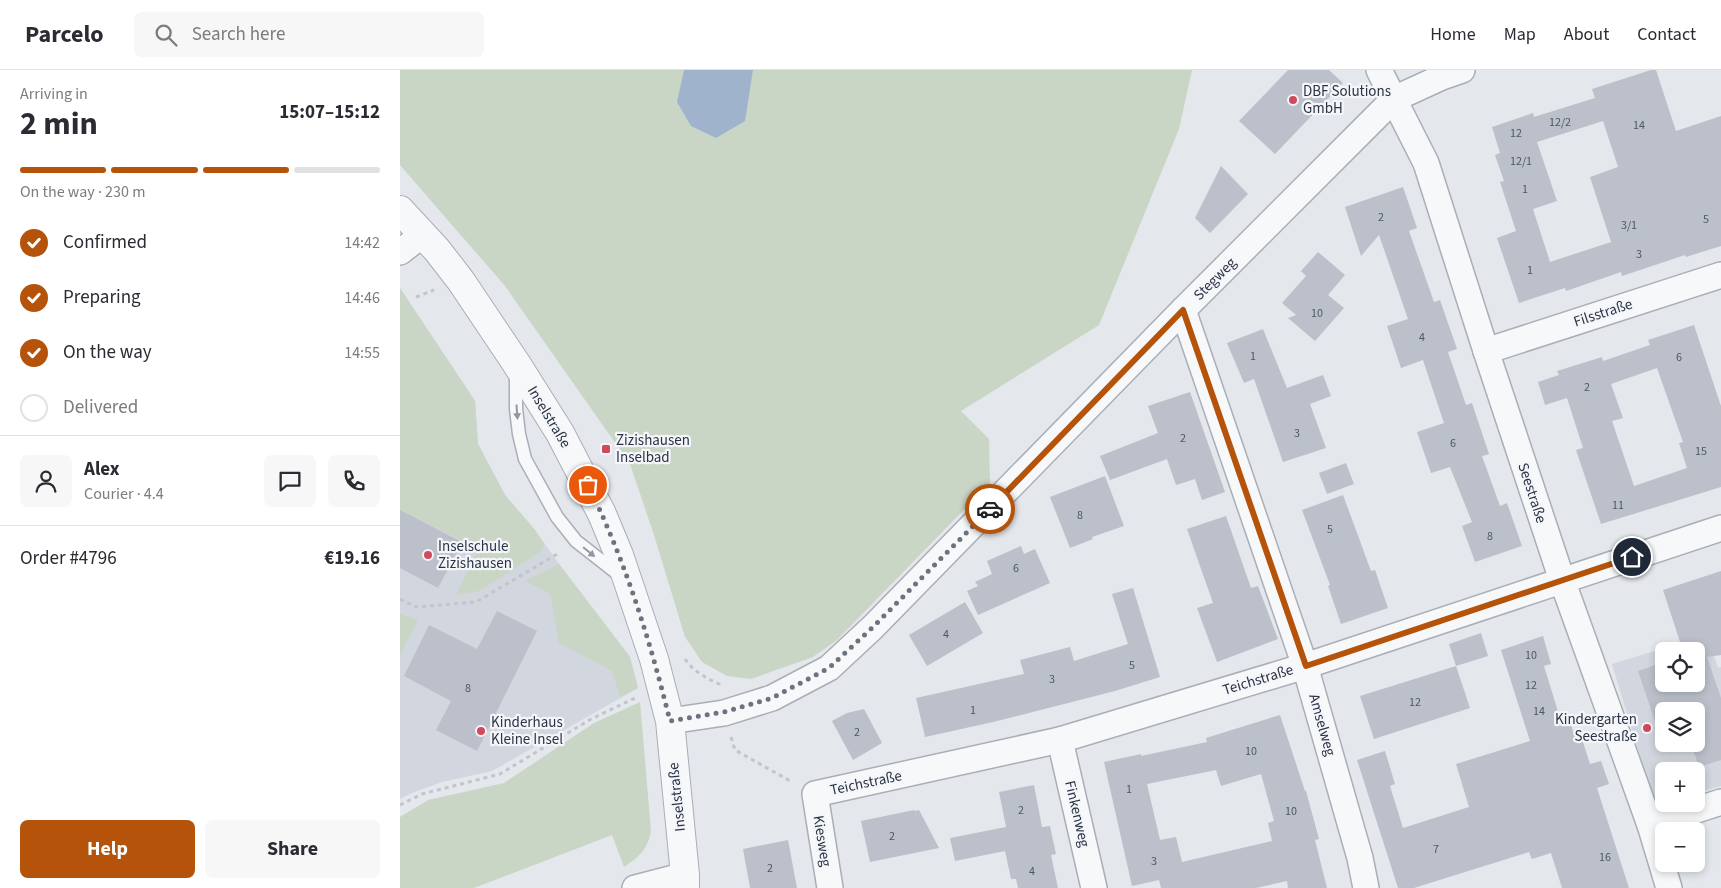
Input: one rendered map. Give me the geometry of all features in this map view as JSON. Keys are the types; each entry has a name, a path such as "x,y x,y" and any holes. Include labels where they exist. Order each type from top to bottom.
{"street":[{"name":"Seestraße","path":"1379,70 1426,163 1562,580 1650,825 1669,888"},
{"name":"Stegweg","path":"670,721 724,712 772,698 829,668 873,627 1183,310 1394,99 1462,70"},
{"name":"Inselstraße","path":"400,210 461,281 516,363 560,433 602,514 628,581 654,659 670,721 685,881"},
{"path":"400,252 422,235"},
{"name":"Filsstraße","path":"1486,351 1721,275"},
{"name":"Amselweg","path":"1183,310 1306,666 1360,858 1366,888"},
{"name":"Teichstraße","path":"815,794 1060,740 1306,666 1721,528"},
{"name":"Finkenweg","path":"1060,740 1094,888"},
{"name":"Kiesweg","path":"815,794 830,888"},
{"path":"1650,825 1721,802"},
{"path":"635,888 685,881"}],"lane":[{"path":"516,363 516,409 525,459 557,518 576,542 628,581"}],"path":[{"path":"400,599 416,607 476,602 576,542"},
{"path":"400,805 422,794 500,774 591,719 643,694 662,689"},
{"path":"724,712 735,750 815,794"}],"shaded area":[{"path":"400,288 475,401 478,444 505,495 535,530 630,657 638,688 492,771 442,782 400,799"},
{"name":"Kindergarten Seestraße","path":"1707,635 1718,668 1721,667 1721,786 1705,790 1705,762 1655,762 1655,806 1612,664 1655,651 1655,692 1705,692 1705,642 1684,642"}],"green space":[{"path":"400,70 1192,70 1179,129 1099,325 961,411 989,439 990,483 837,640 813,657 751,679 727,676 702,662 685,637 630,464 505,286 400,165"},
{"path":"400,288 475,401 478,444 505,495 535,530 544,544 540,552 479,591 456,595 479,549 400,510"},
{"path":"559,564 630,657 638,688 620,697 612,671 559,643 550,594 525,581"},
{"path":"400,614 418,620 400,655"},
{"path":"640,702 651,831 648,843 634,860 624,867 612,835 474,888 400,888 400,817 428,800 504,783 594,723"}],"water":[{"path":"684,70 753,70 745,121 716,138 691,126 677,102"}],"building":[{"path":"1288,70 1329,70 1343,83 1275,154 1239,121"},
{"path":"1656,70 1676,131 1721,116 1721,246 1686,257 1685,255 1622,276 1621,272 1566,291 1565,288 1519,303 1497,238 1516,231 1500,182 1504,181 1495,155 1500,153 1492,127 1533,113 1534,117 1595,98 1592,89","holes":["1603,121 1618,167 1590,177 1611,242 1550,262 1533,209 1557,201 1537,142"]},
{"path":"1221,166 1248,194 1210,233 1195,218"},
{"path":"1403,187 1417,228 1409,231 1434,302 1440,300 1457,349 1448,352 1466,405 1472,403 1489,454 1482,456 1500,506 1507,503 1522,546 1475,562 1462,526 1472,522 1450,467 1431,473 1417,432 1444,423 1423,360 1401,368 1387,326 1408,319 1379,235 1361,256 1345,207"},
{"path":"1318,252 1345,275 1328,295 1344,308 1315,341 1288,318 1296,315 1282,303 1306,276 1301,271"},
{"path":"1694,325 1721,406 1721,487 1601,524 1576,450 1583,448 1567,398 1545,405 1538,382 1559,375 1557,371 1602,357 1603,361 1650,345 1648,340","holes":["1657,368 1683,442 1679,443 1687,468 1634,486 1612,421 1623,418 1611,384"]},
{"path":"1263,329 1287,388 1323,375 1331,396 1310,404 1326,448 1283,462 1254,379 1244,383 1227,343"},
{"path":"1190,392 1225,492 1202,500 1195,479 1176,485 1167,459 1110,480 1100,456 1158,433 1148,406"},
{"path":"1346,463 1354,484 1327,494 1319,473"},
{"path":"1105,476 1124,526 1092,537 1093,539 1070,548 1050,497"},
{"path":"1343,495 1371,571 1375,570 1388,608 1341,624 1328,586 1330,585 1302,510"},
{"name":"Inselschule Zizishausen","path":"400,510 462,542 438,588 400,568"},
{"path":"1226,516 1251,588 1258,586 1278,639 1217,662 1197,608 1213,603 1187,529"},
{"path":"1021,546 1024,554 1035,549 1050,583 978,615 967,591 978,586 975,582 992,574 987,561"},
{"path":"1721,571 1721,655 1707,657 1721,698 1721,760 1705,765 1705,762 1697,762 1694,752 1705,752 1705,702 1655,702 1655,721 1638,671 1655,665 1655,692 1705,692 1705,642 1680,642 1663,590"},
{"path":"1133,588 1160,677 1115,691 925,737 916,698 1024,674 1020,660 1070,647 1074,661 1128,644 1112,594"},
{"path":"965,602 983,633 927,666 909,635"},
{"path":"497,611 537,631 477,751 436,730 451,701 404,676 429,625 477,649"},
{"path":"1481,633 1488,656 1456,666 1449,644"},
{"path":"1543,636 1551,664 1544,666 1560,718 1568,715 1576,741 1582,739 1590,764 1601,761 1609,784 1597,788 1629,888 1562,888 1551,853 1532,859 1529,852 1414,888 1398,888 1357,760 1385,751 1395,784 1390,786 1403,828 1469,807 1456,764 1530,741 1501,650"},
{"path":"1456,666 1470,708 1374,739 1360,696"},
{"path":"864,709 882,743 853,760 832,721 847,713"},
{"path":"1280,715 1306,791 1319,839 1315,840 1327,888 1288,888 1287,881 1256,888 1161,888 1159,880 1132,886 1104,762 1207,742 1206,738","holes":["1216,770 1221,786 1261,774 1274,821 1268,823 1272,841 1182,862 1176,837 1160,840 1147,784"]},
{"path":"1034,785 1042,827 1050,826 1056,854 1051,855 1058,888 1018,888 1016,879 1011,879 1005,851 955,861 950,838 1006,827 999,792"},
{"path":"919,810 939,848 870,862 861,821"},
{"path":"788,840 797,888 750,888 743,849"}],"way so far":[{"path":"588,485 619,555 654,659 670,721 724,712 772,698 829,668 873,627 990,509"}],"place":[{"name":"DBF Solutions GmbH","path":"1293,100"},
{"name":"Zizishausen Inselbad","path":"606,449"},
{"name":"Inselschule Zizishausen","path":"428,555"},
{"name":"Kindergarten Seestraße","path":"1647,728"},
{"name":"Kinderhaus Kleine Insel","path":"481,731"}],"route":[{"path":"990,509 1183,310 1306,666 1632,557"}]}
